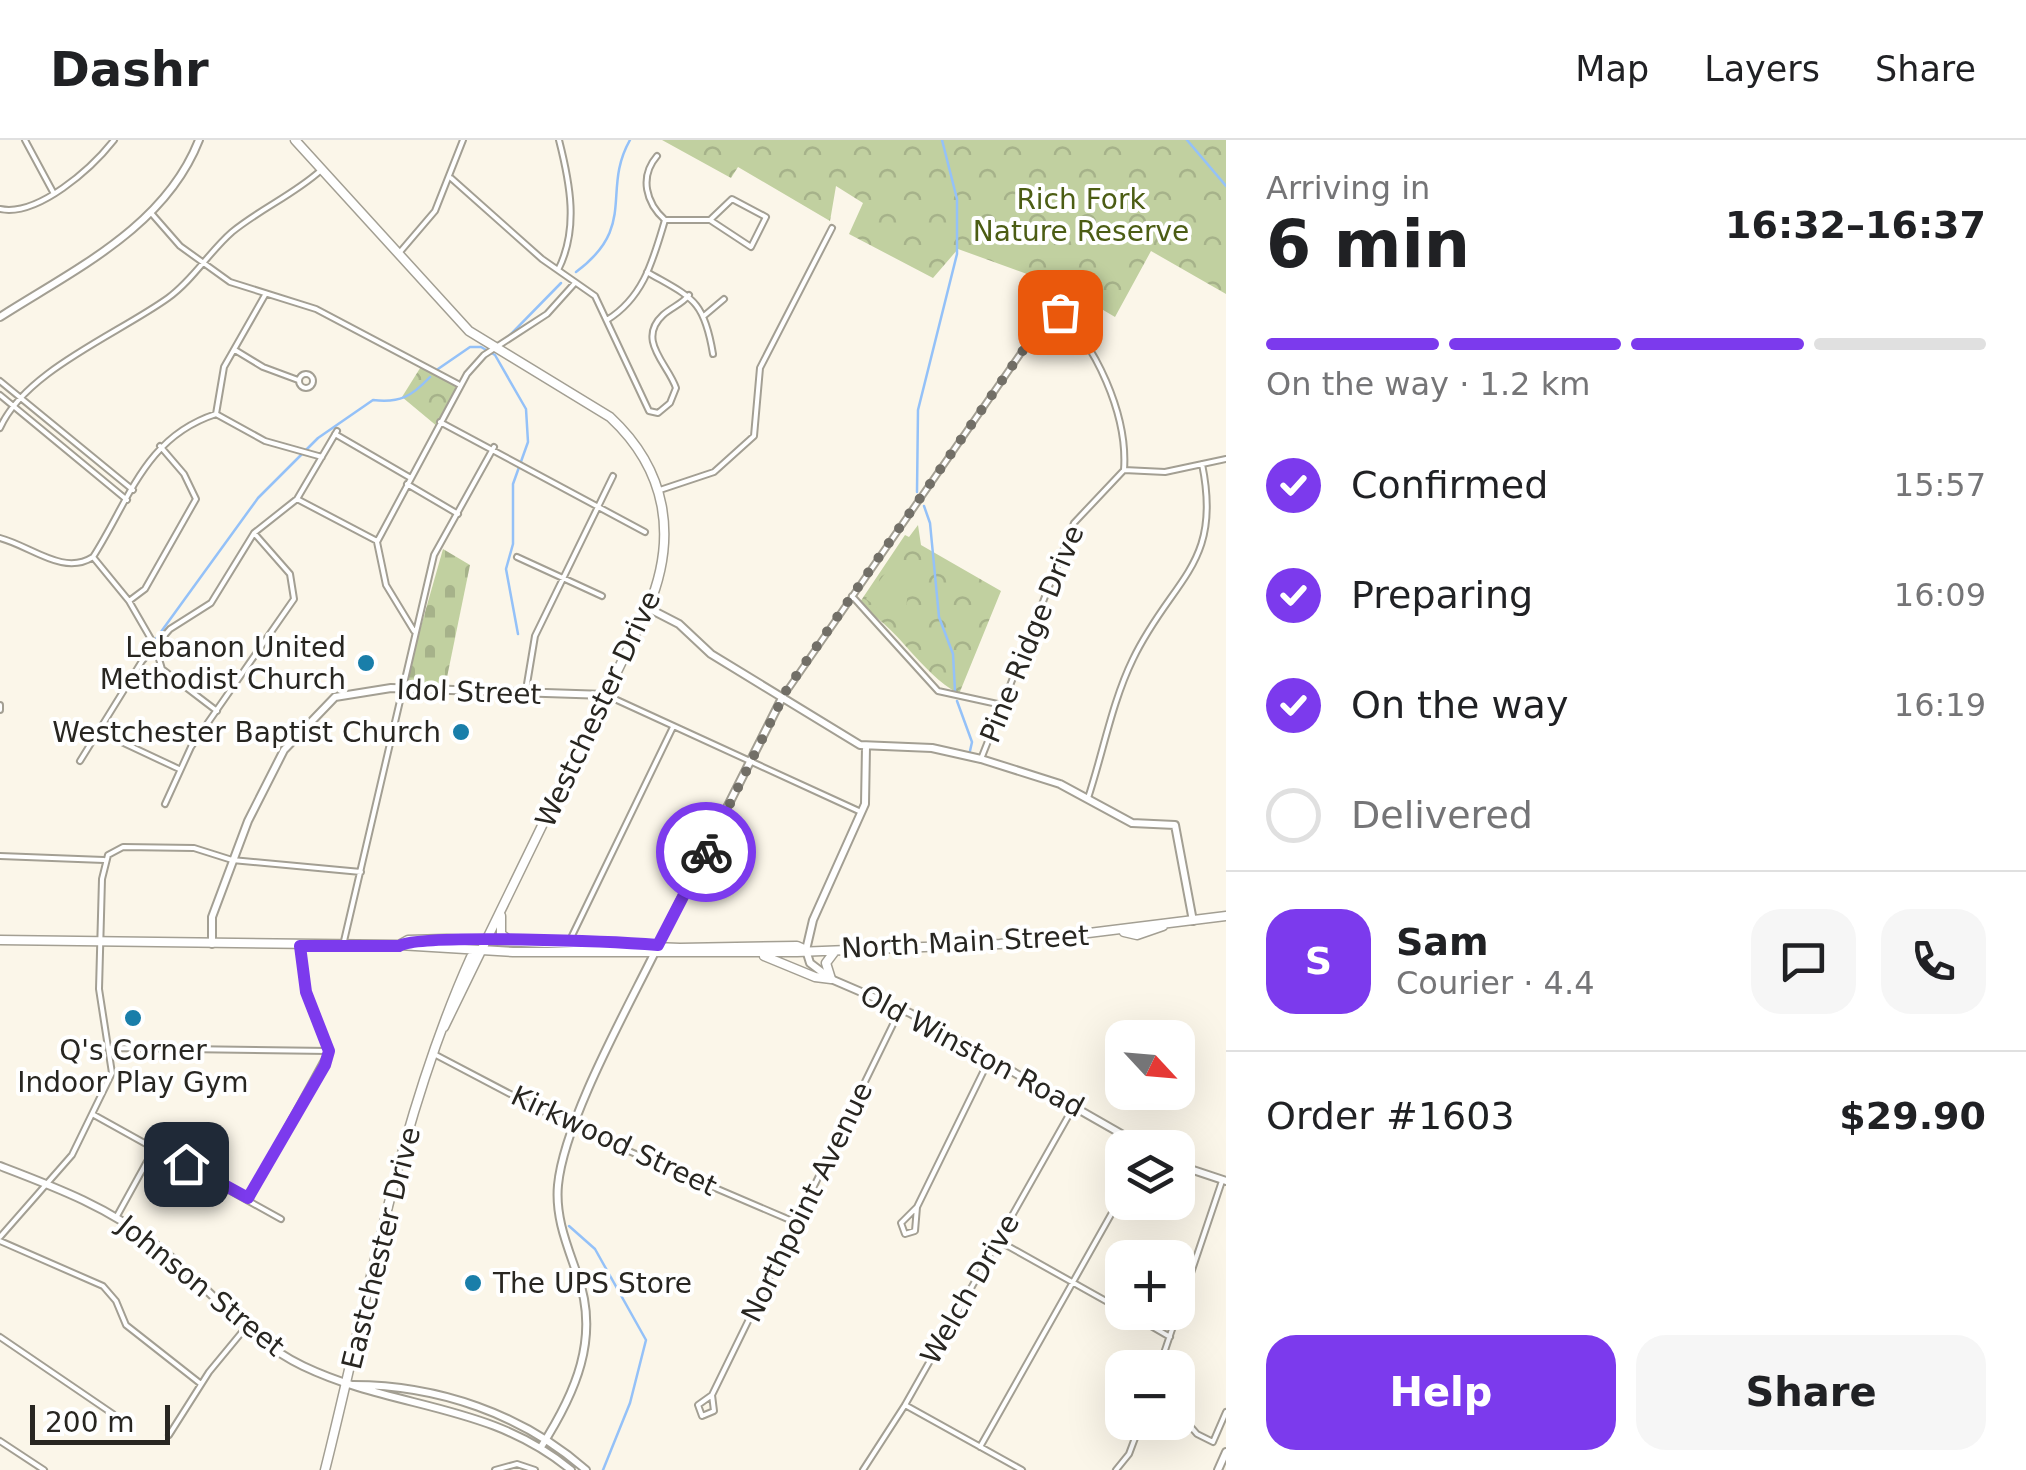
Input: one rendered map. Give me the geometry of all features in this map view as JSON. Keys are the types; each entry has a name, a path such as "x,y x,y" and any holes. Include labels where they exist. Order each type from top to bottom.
{"main road":[{"name":"Westchester Drive","path":"297,141 450,313 494,349 610,417 636,445 660,490 664,550 648,608 484,946"},
{"path":"507,898 499,929 503,937 514,942"},
{"name":"North Main Street","path":"656,948 756,952 978,945 1159,928 1226,916"},
{"name":"North Main Street","path":"0,940 448,950 514,942 568,947"},
{"name":"North Main Street","path":"399,946 408,940 484,946 797,946 806,950"},
{"name":"Eastchester Drive","path":"325,1470 434,1054 471,956 484,946"},
{"name":"Eastchester Drive","path":"444,1027 484,946"},
{"path":"448,950 464,963 459,984"},
{"path":"756,952 815,977 831,978 826,963 835,951"}],"street":[{"path":"26,140 53,192"},
{"path":"0,209 27,208 53,192 114,140"},
{"path":"1,316 152,214 186,170 199,140"},
{"path":"397,255 426,226 451,178 463,140"},
{"path":"558,270 569,243 571,215 560,140"},
{"path":"657,156 648,166 646,182 650,204 664,220 710,220 750,247 766,217 732,199 710,220"},
{"path":"0,428 19,397 164,301 232,233 282,202 321,171"},
{"path":"451,178 600,302 623,364 651,412 658,413 670,403 676,388 655,353 654,332 664,315 689,295"},
{"path":"152,214 180,246 230,282 316,310 460,385"},
{"path":"607,320 626,308 647,272 664,220"},
{"path":"660,490 714,472 750,442 758,422 760,368 832,228"},
{"path":"647,272 689,295 706,315 713,354"},
{"path":"414,631 386,586 377,542 460,385 484,354 535,324 576,283"},
{"path":"542,1447 576,1383 587,1338 584,1294 558,1206 560,1170 656,948 782,698 1066,288"},
{"path":"216,414 220,378 265,295"},
{"path":"706,315 724,298"},
{"path":"1054,306 1099,365 1124,443 1124,470 1165,472 1226,459"},
{"path":"235,350 263,367 298,380"},
{"path":"0,381 133,490"},
{"path":"0,395 127,500"},
{"path":"0,538 71,566 93,557 160,446 184,427 216,414"},
{"path":"216,414 265,441 322,456"},
{"path":"440,422 645,532"},
{"path":"80,761 155,646 170,629 210,603 254,533 297,498 336,432 410,478"},
{"path":"129,602 145,590 196,499 184,474 160,446"},
{"path":"343,946 434,556 492,449"},
{"path":"1088,798 1130,664 1206,536 1209,497 1202,464"},
{"name":"Pine Ridge Drive","path":"981,759 1074,523 1124,470"},
{"path":"525,694 532,642 613,476"},
{"path":"407,484 458,514"},
{"path":"297,498 377,542"},
{"path":"165,804 180,769 287,612 295,594 290,574 254,533"},
{"path":"93,557 129,602 155,646 162,669 217,711"},
{"path":"517,557 602,596"},
{"path":"852,596 938,690 1002,705"},
{"path":"648,608 672,619 711,654 866,748 932,748 981,759 1041,776 1132,823 1168,823 1179,832 1193,922"},
{"name":"Idol Street","path":"212,945 212,917 232,860 284,750 307,722 345,693 401,688 606,696 863,812"},
{"path":"568,947 674,726"},
{"path":"98,730 180,769"},
{"path":"806,950 813,920 863,812 866,748"},
{"path":"0,856 104,860 120,848 194,848 232,860 361,872"},
{"path":"104,860 98,942 102,1032 109,1048 112,1073 72,1155 0,1239 102,1286 116,1301 126,1325 200,1384"},
{"path":"300,946 306,992 329,1051"},
{"name":"Old Winston Road","path":"806,950 814,969 901,1008 1115,1130"},
{"name":"Northpoint Avenue","path":"712,1395 901,1008"},
{"path":"109,1048 329,1051"},
{"path":"248,1198 329,1051"},
{"name":"Kirkwood Street","path":"434,1054 575,1128 797,1223"},
{"path":"917,1208 901,1223 904,1234 914,1231 917,1208 990,1058"},
{"name":"Welch Drive","path":"863,1470 905,1405 1074,1106"},
{"path":"94,1114 280,1218"},
{"path":"116,1216 155,1147"},
{"name":"Johnson Street","path":"0,1166 48,1182 116,1216 290,1359 346,1385 489,1420 542,1447 571,1470"},
{"path":"1165,1350 1224,1181 1195,1171"},
{"path":"980,1446 1108,1220"},
{"path":"998,1240 1105,1300"},
{"path":"168,1435 200,1384 247,1326"},
{"path":"1159,1330 1170,1336"},
{"path":"0,1337 113,1414"},
{"name":"Johnson Street","path":"346,1385 400,1388 466,1403 514,1420 547,1438 586,1470"},
{"path":"905,1405 1022,1470"},
{"path":"1195,1432 1212,1442 1226,1412"},
{"path":"1116,1470 1134,1440"},
{"path":"0,1441 44,1470"},
{"path":"1218,1470 1226,1452"},
{"path":"495,1470 517,1464 535,1470"}],"green space":[{"name":"Rich Fork Nature Reserve","path":"662,140 1226,140 1226,294 1151,251 1115,317 1066,288 958,249 933,278 849,234 863,203 836,186 830,221 738,167 731,178"},
{"path":"422,365 460,385 438,427 402,397"},
{"path":"918,525 921,545 1001,591 959,694 858,605 905,535 909,537"},
{"path":"443,549 470,565 445,687 412,685 408,683 410,665"},
{"path":"892,564 907,593 906,607 898,623 866,599"}],"waterway":[{"path":"576,272 607,239 622,158 630,140"},
{"path":"917,492 918,410 957,254 957,199 942,140"},
{"path":"1187,140 1226,186"},
{"path":"508,337 561,283"},
{"path":"438,369 470,347 481,347 495,355 526,409 528,442 513,484 513,544 506,569 518,634"},
{"path":"150,647 258,498 318,438 373,400 404,397 430,377"},
{"path":"924,506 930,523 939,617 953,654 955,691"},
{"path":"957,701 972,742 970,751"},
{"path":"569,1226 595,1249 646,1340 630,1403 603,1470"}],"way so far":[{"path":"706,852 787,689 1054,306 1060,312"}],"place":[{"name":"Lebanon United Methodist Church","path":"366,663"},
{"name":"Westchester Baptist Church","path":"461,732"},
{"name":"Q's Corner Indoor Play Gym","path":"133,1018"},
{"name":"The UPS Store","path":"473,1283"}],"route":[{"path":"186,1164 248,1198 325,1065 329,1051 306,992 300,946 399,946 408,940 446,939 658,945 706,852"}]}
